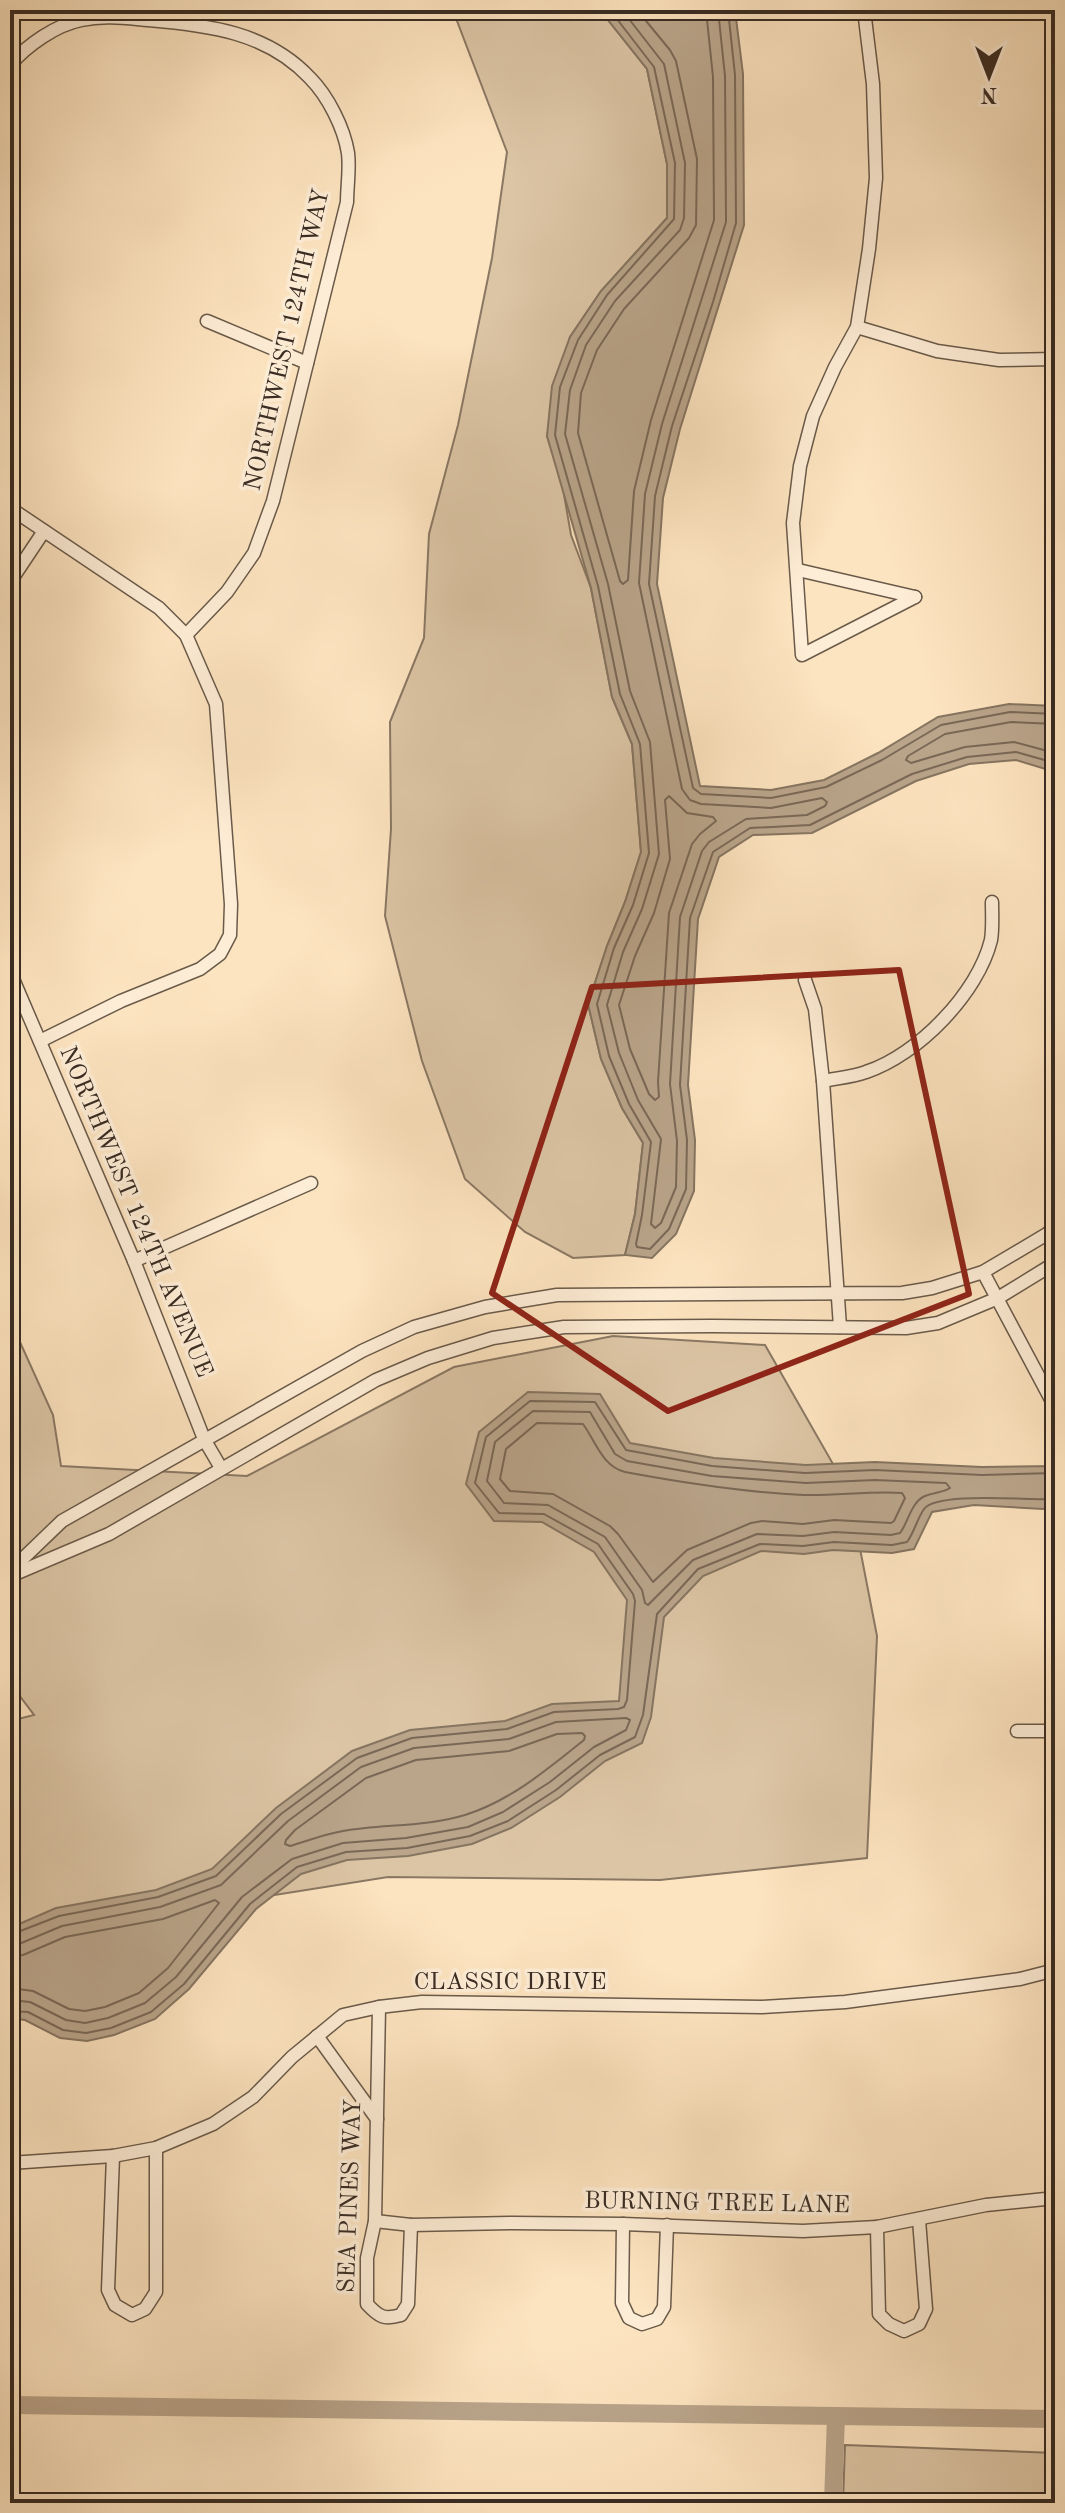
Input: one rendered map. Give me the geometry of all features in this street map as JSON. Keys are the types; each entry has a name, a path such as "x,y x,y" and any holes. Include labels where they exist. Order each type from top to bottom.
{"street":[{"path":"798,570 915,597 802,655 793,523 800,466 813,416 857,327 876,178 873,84 864,10"},
{"name":"NORTHWEST 124TH WAY","path":"10,65 19,54 43,37 77,21 102,16 200,25 242,34 279,50 311,79 336,117 348,153 347,202 273,501 254,553 227,592 186,635"},
{"path":"207,321 307,363"},
{"path":"857,327 937,351 999,360 1055,359"},
{"path":"10,508 159,608 186,635 216,704 231,904 230,935 220,954 200,969 121,1001 40,1041"},
{"path":"10,582 44,531"},
{"path":"823,1081 865,1073 892,1061 947,1015 973,981 986,954 992,936 992,902"},
{"name":"NORTHWEST 124TH AVENUE","path":"10,972 134,1261 204,1439 221,1468"},
{"path":"805,980 815,1009 823,1081 840,1327"},
{"path":"134,1261 311,1183"},
{"path":"10,1573 62,1521 204,1439 414,1327 485,1307 557,1295 902,1293 932,1288 983,1272 1047,1234 1055,1226"},
{"path":"10,1573 109,1534 376,1380 428,1358 493,1338 564,1327 906,1328 938,1323 998,1298 1055,1263"},
{"path":"983,1272 1055,1407"},
{"path":"1017,1731 1055,1731"},
{"name":"CLASSIC DRIVE","path":"10,2163 113,2156 156,2148 213,2124 253,2097 343,2015 379,2007 422,2002 762,2007 845,2002 1020,1979 1055,1970"},
{"name":"SEA PINES WAY","path":"379,2007 375,2221 367,2258 367,2304 378,2316 389,2319 401,2315 408,2304 411,2225"},
{"path":"317,2036 377,2119"},
{"path":"113,2156 108,2290 115,2305 132,2315 145,2309 156,2292 156,2148"},
{"name":"BURNING TREE LANE","path":"375,2221 411,2225 623,2224 803,2231 877,2227 986,2205 1055,2198"},
{"path":"877,2227 879,2314 889,2324 904,2331 919,2324 926,2309 919,2220"},
{"path":"623,2224 622,2303 629,2318 642,2324 657,2319 664,2307 667,2225"}],"highlighted area":[{"path":"899,970 969,1294 668,1411 492,1293 592,987"}],"shaded area":[{"path":"449,10 600,10 647,69 667,164 667,218 601,291 570,337 547,436 562,483 571,535 591,588 612,697 632,744 641,852 588,1004 601,1059 622,1108 643,1143 635,1214 625,1255 573,1258 525,1232 465,1179 422,1061 385,916 391,829 390,722 424,638 429,534 458,425 492,258 507,152 457,21"},
{"path":"10,1320 53,1415 61,1466 247,1476 454,1367 613,1336 765,1345 849,1492 877,1636 867,1858 660,1880 388,1877 231,1902 10,1988 10,1721 34,1715 10,1683"},
{"path":"845,2445 1055,2453 1055,2503 843,2503"}],"water":[{"path":"600,10 735,10 743,74 744,225 680,429 663,498 657,584 700,786 771,790 824,780 878,753 938,717 1009,704 1055,706 1055,772 1016,760 969,764 916,781 812,833 753,835 719,857 698,919 688,1085 695,1140 694,1191 676,1234 652,1258 625,1255 635,1214 643,1143 622,1108 601,1059 588,1004 641,852 632,744 612,697 591,588 547,436 552,386 570,337 601,291 667,218 667,164 647,69"},
{"path":"528,1392 600,1394 630,1443 714,1458 806,1465 875,1462 982,1467 1055,1466 1055,1506 1043,1509 974,1505 932,1512 914,1549 892,1553 761,1551 703,1576 664,1617 651,1717 642,1743 605,1761 560,1797 511,1828 472,1844 408,1856 347,1860 301,1874 256,1909 189,1989 155,2019 114,2035 87,2041 60,2038 25,2020 10,2018 10,1928 56,1908 156,1890 212,1869 276,1808 352,1751 410,1730 505,1721 552,1704 619,1701 627,1600 594,1552 542,1522 494,1521 466,1484 479,1432"}],"waterway":[{"path":"10,2405 1055,2419"},
{"path":"833,2503 836,2416"}]}
